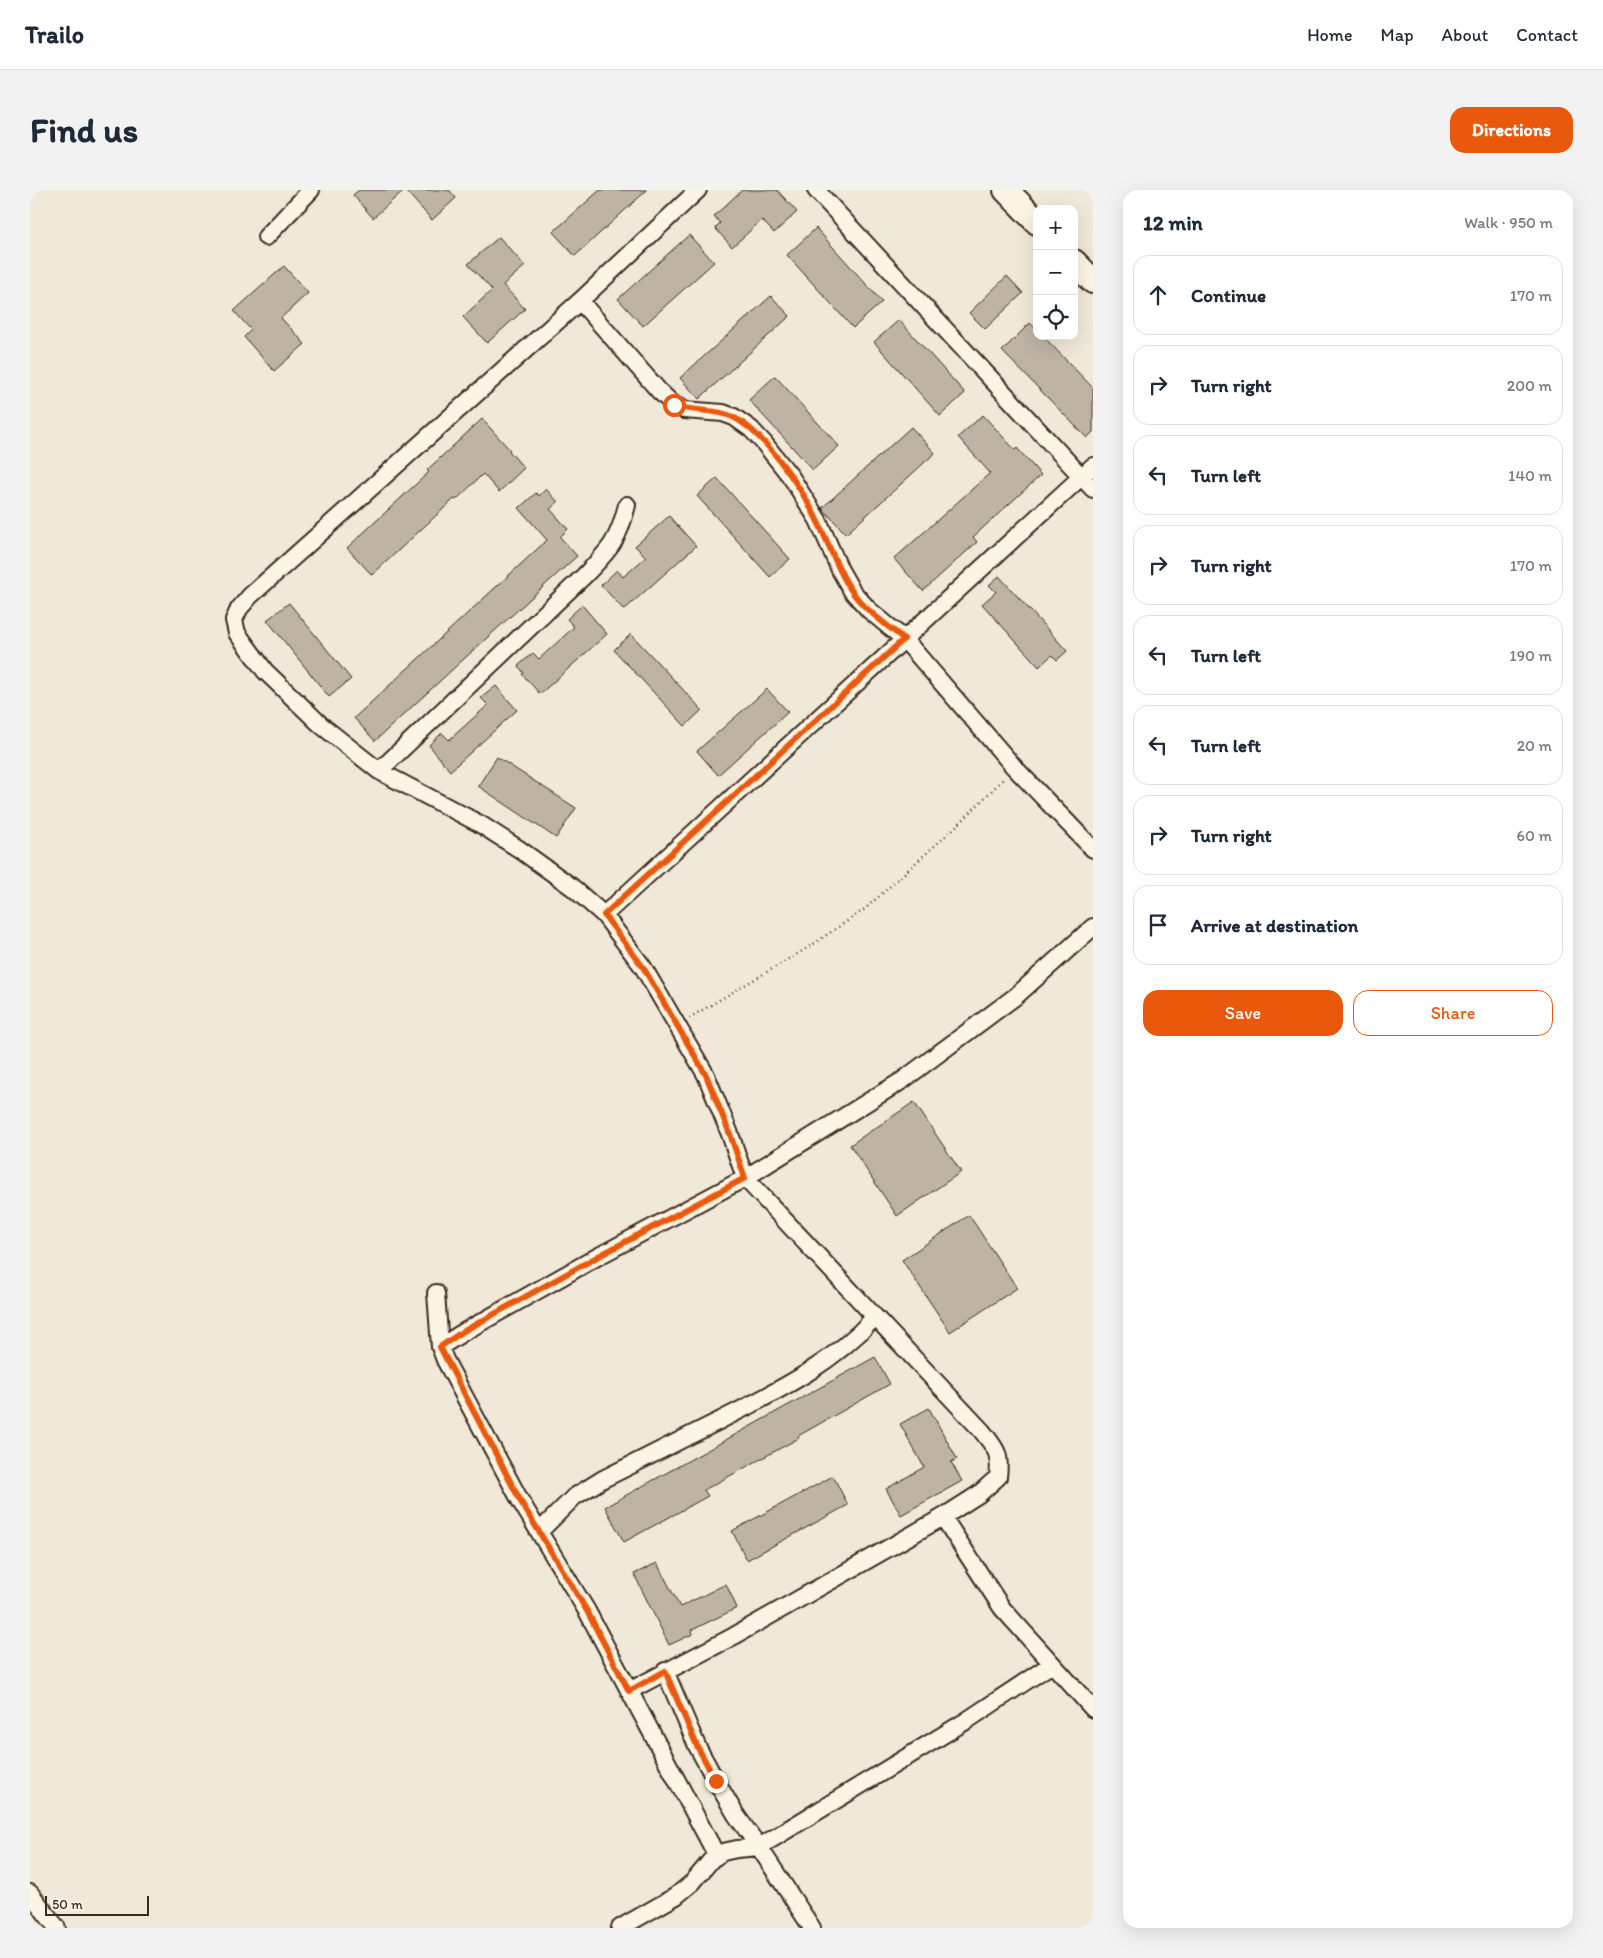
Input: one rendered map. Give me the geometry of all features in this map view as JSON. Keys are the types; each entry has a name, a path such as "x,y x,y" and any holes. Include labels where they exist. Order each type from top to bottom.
{"main road":[{"path":"1006,190 1033,218"},
{"path":"1078,266 1093,281"}],"street":[{"path":"266,237 311,190"},
{"path":"629,1691 734,1636 943,1517 979,1494 998,1477 1000,1461 995,1447 745,1178 730,1134 706,1075 643,967 604,915 572,887 512,844 480,824 379,771 321,725 265,671 237,633 234,620 250,596 580,301 698,190"},
{"path":"816,190 1087,471 1093,489"},
{"path":"580,301 659,391 674,405 684,410 723,413 734,417 751,429 790,477 818,520 840,570 852,591 869,610 904,639 1014,767 1093,849"},
{"path":"604,915 1087,471"},
{"path":"379,771 584,576 611,547 618,535 627,505"},
{"path":"440,1347 462,1332 597,1257 745,1178 903,1080 1016,996 1093,927"},
{"path":"436,1293 440,1347 521,1502 587,1611 717,1856"},
{"path":"539,1532 574,1497 603,1479 734,1413 819,1366 857,1337 874,1318"},
{"path":"943,1517 1002,1608 1092,1707"},
{"path":"620,1928 676,1896 723,1852 759,1847 966,1721 1052,1664"},
{"path":"665,1671 697,1746 716,1781 736,1815 812,1928"},
{"path":"30,1892 57,1928"}],"path":[{"path":"677,1025 809,947 865,909 962,821 1014,767"}],"building":[{"path":"359,190 404,190 373,218 353,195"},
{"path":"405,190 449,190 456,198 432,220"},
{"path":"600,190 647,190 575,256 553,232"},
{"path":"742,190 777,190 797,212 774,233 762,220 732,247 715,228 720,223 714,216"},
{"path":"816,228 882,302 853,328 787,255"},
{"path":"689,235 714,262 643,326 618,299"},
{"path":"499,237 525,266 503,285 525,309 487,343 463,317 492,290 468,264"},
{"path":"284,266 308,293 281,318 305,344 274,371 244,337 251,330 234,311"},
{"path":"1007,276 1023,293 985,329 969,313"},
{"path":"771,296 790,316 699,399 680,378"},
{"path":"899,320 965,393 940,416 874,342"},
{"path":"1030,323 1033,326 1033,340 1047,340 1093,388 1093,432 1087,438 1002,351"},
{"path":"775,376 839,446 813,470 749,400"},
{"path":"983,415 1015,450 1017,448 1041,475 973,537 977,542 923,591 894,559 990,473 958,437"},
{"path":"482,419 524,468 499,492 483,474 372,575 347,548 429,472 427,470"},
{"path":"911,427 935,453 846,534 822,508"},
{"path":"717,478 790,559 770,577 697,496"},
{"path":"546,489 558,502 550,509 568,529 560,537 577,556 375,741 354,718 547,540 519,508 536,493 539,496"},
{"path":"669,516 696,546 624,610 601,585 617,570 623,577 646,557 635,546"},
{"path":"999,576 1067,651 1057,660 1052,655 1039,667 982,604 996,592 989,585"},
{"path":"289,603 351,679 329,697 267,620"},
{"path":"582,605 607,634 540,694 522,674 524,673 518,666 533,653 539,659 574,627 567,619"},
{"path":"631,634 702,710 685,726 614,650"},
{"path":"496,686 517,710 450,771 429,745 442,733 449,740 488,705 481,698"},
{"path":"767,689 788,712 718,775 697,751"},
{"path":"497,757 576,808 556,838 478,786"},
{"path":"914,1102 961,1172 897,1216 850,1145"},
{"path":"969,1215 1017,1288 950,1332 902,1260"},
{"path":"875,1357 890,1384 798,1436 799,1438 704,1490 708,1496 624,1542 605,1507"},
{"path":"929,1408 957,1459 951,1462 962,1481 901,1515 886,1489 924,1467 900,1424"},
{"path":"833,1476 848,1505 747,1560 732,1531"},
{"path":"657,1563 680,1607 726,1584 737,1608 692,1630 693,1634 669,1645 634,1574"}],"route":[{"path":"674,405 684,410 723,413 734,417 751,429 790,477 818,520 840,570 852,591 869,610 904,639 604,915 643,967 706,1075 730,1134 745,1178 597,1257 462,1332 440,1347 445,1360 521,1502 587,1611 629,1691 665,1671 697,1746 716,1781"}]}
